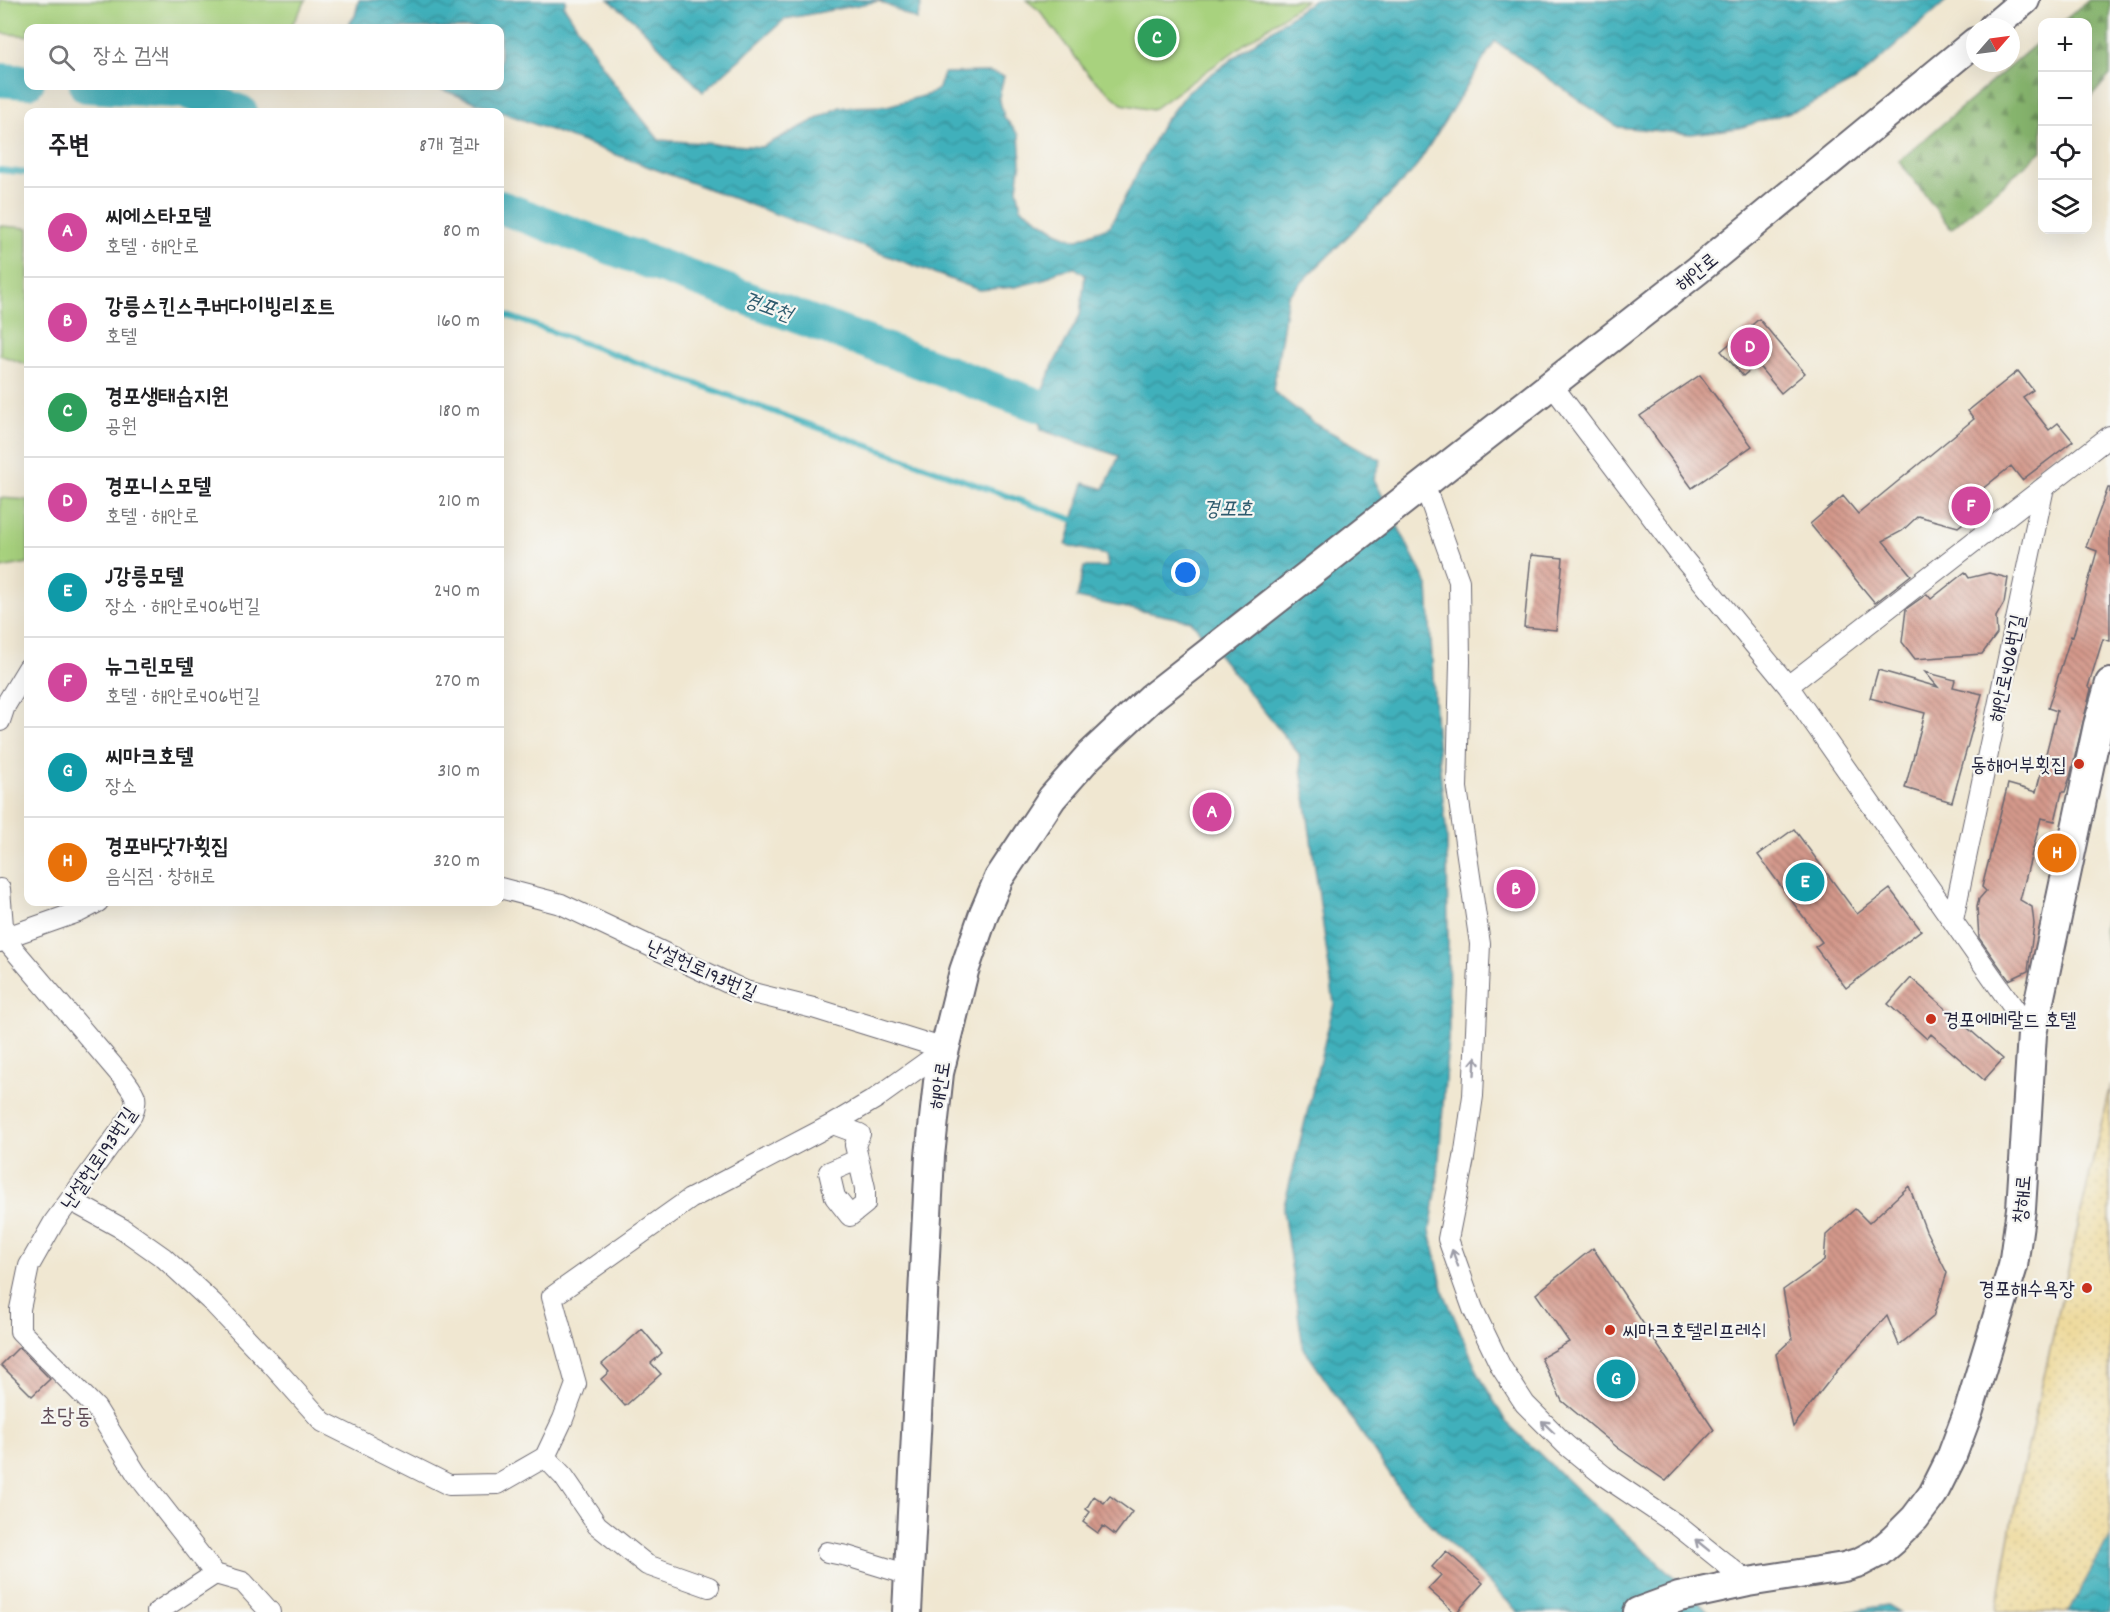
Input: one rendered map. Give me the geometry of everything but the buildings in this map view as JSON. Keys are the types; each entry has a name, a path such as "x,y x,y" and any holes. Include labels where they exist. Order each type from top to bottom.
{"street":[{"path":"2004,18 2025,0"},
{"name":"해안로","path":"907,1612 927,1205 935,1105 945,1048 964,970 999,878 1017,848 1052,798 1089,756 1152,697 1698,270 1966,49"},
{"path":"1552,385 1682,557 1788,686 2032,1034"},
{"path":"1788,686 2110,436"},
{"name":"해안로406번길","path":"1953,920 2044,487"},
{"path":"1418,489 1459,581 1460,662 1456,788 1480,944 1473,1096 1464,1158 1448,1239 1473,1309 1501,1366 1524,1404 1604,1476 1677,1525 1748,1582"},
{"path":"0,721 5,705 24,674"},
{"name":"창해로","path":"1638,1612 1679,1597 1748,1582 1844,1567 1860,1562 1879,1552 1893,1540 1915,1518 1933,1494 1951,1458 1969,1410 2013,1266 2021,1209 2032,1034 2098,726 2110,683"},
{"path":"0,889 2,940 90,906"},
{"name":"난설헌로193번길","path":"504,889 561,904 745,992 813,1008 945,1048"},
{"name":"난설헌로193번길","path":"2,940 124,1079 134,1092 137,1101 132,1114 54,1222 28,1266 20,1309 20,1331 96,1408 136,1473 215,1574"},
{"path":"70,1200 123,1229 164,1258 215,1305 323,1422 449,1485 498,1484 545,1457 576,1384 552,1297 690,1199 833,1124 875,1099 945,1048"},
{"path":"833,1124 860,1134 855,1145 857,1160"},
{"path":"545,1457 564,1477 597,1525 647,1565 709,1587"},
{"path":"827,1552 909,1575"},
{"path":"157,1612 215,1574 243,1582 270,1612"}],"green space":[{"path":"0,0 306,0 292,24 24,24 24,36 0,33"},
{"path":"1026,0 1306,0 1152,110 1122,104 1089,75 1040,11"},
{"path":"2089,0 2110,0 2110,75 2092,96 2092,18 2067,18"},
{"path":"2038,42 2038,154 1951,229 1899,161 2003,72 2020,72 2020,58"},
{"path":"0,226 24,228 24,364 0,355"},
{"path":"0,498 24,500 24,564 0,568"},
{"path":"2110,895 2110,970 2104,930"}],"sand":[{"name":"경포해수욕장","path":"2110,1085 2110,1535 2069,1612 1996,1612 2018,1491"}],"water":[{"name":"경포호","path":"359,0 566,0 564,6 613,82 659,140 762,147 840,107 887,106 930,94 939,88 944,73 989,72 1004,76 999,97 1004,117 1019,135 1021,162 1017,188 1021,208 1059,233 1076,240 1110,226 1162,125 1187,92 1313,0 1947,0 1857,80 1806,107 1739,128 1691,134 1618,127 1495,41 1414,170 1288,296 1273,391 1314,423 1381,460 1374,479 1428,586 1436,731 1447,837 1449,1028 1437,1186 1430,1231 1444,1293 1480,1377 1506,1422 1684,1586 1709,1612 1518,1612 1407,1500 1303,1347 1283,1210 1334,1004 1299,754 1191,621 1077,598 1084,567 1108,567 1106,555 1066,545 1084,483 1104,489 1119,456 1041,430 1037,405 1052,367 1080,315 1085,275 1075,268 1058,271 1043,280 1015,287 979,290 504,113 504,108 491,108 443,90 504,90 504,24 349,24 355,16"},
{"path":"609,0 920,0 921,7 917,20 879,1 785,19 703,92 635,21"},
{"path":"2110,1535 2110,1612 2069,1612"},
{"path":"1887,1605 1899,1612 1847,1612"}],"waterway":[{"name":"경포천","path":"0,80 24,82"},
{"name":"경포천","path":"153,90 186,92 230,108"},
{"path":"0,170 24,173"},
{"name":"경포천","path":"504,208 1037,405"},
{"path":"504,314 1074,520"}],"place":[{"name":"경포생태습지원","path":"1157,38"},
{"name":"경포니스모텔","path":"1750,347"},
{"name":"뉴그린모텔","path":"1971,506"},
{"name":"동해어부횟집","path":"2079,764"},
{"name":"씨에스타모텔","path":"1212,812"},
{"name":"경포바닷가횟집","path":"2057,853"},
{"name":"J강릉모텔","path":"1805,882"},
{"name":"강릉스킨스쿠버다이빙리조트","path":"1516,889"},
{"name":"경포에메랄드 호텔","path":"1931,1019"},
{"name":"경포해수욕장","path":"2087,1288"},
{"name":"씨마크호텔리프레쉬","path":"1610,1330"},
{"name":"씨마크호텔","path":"1616,1379"}],"district":[{"name":"초당동","path":"66,1415"}]}
